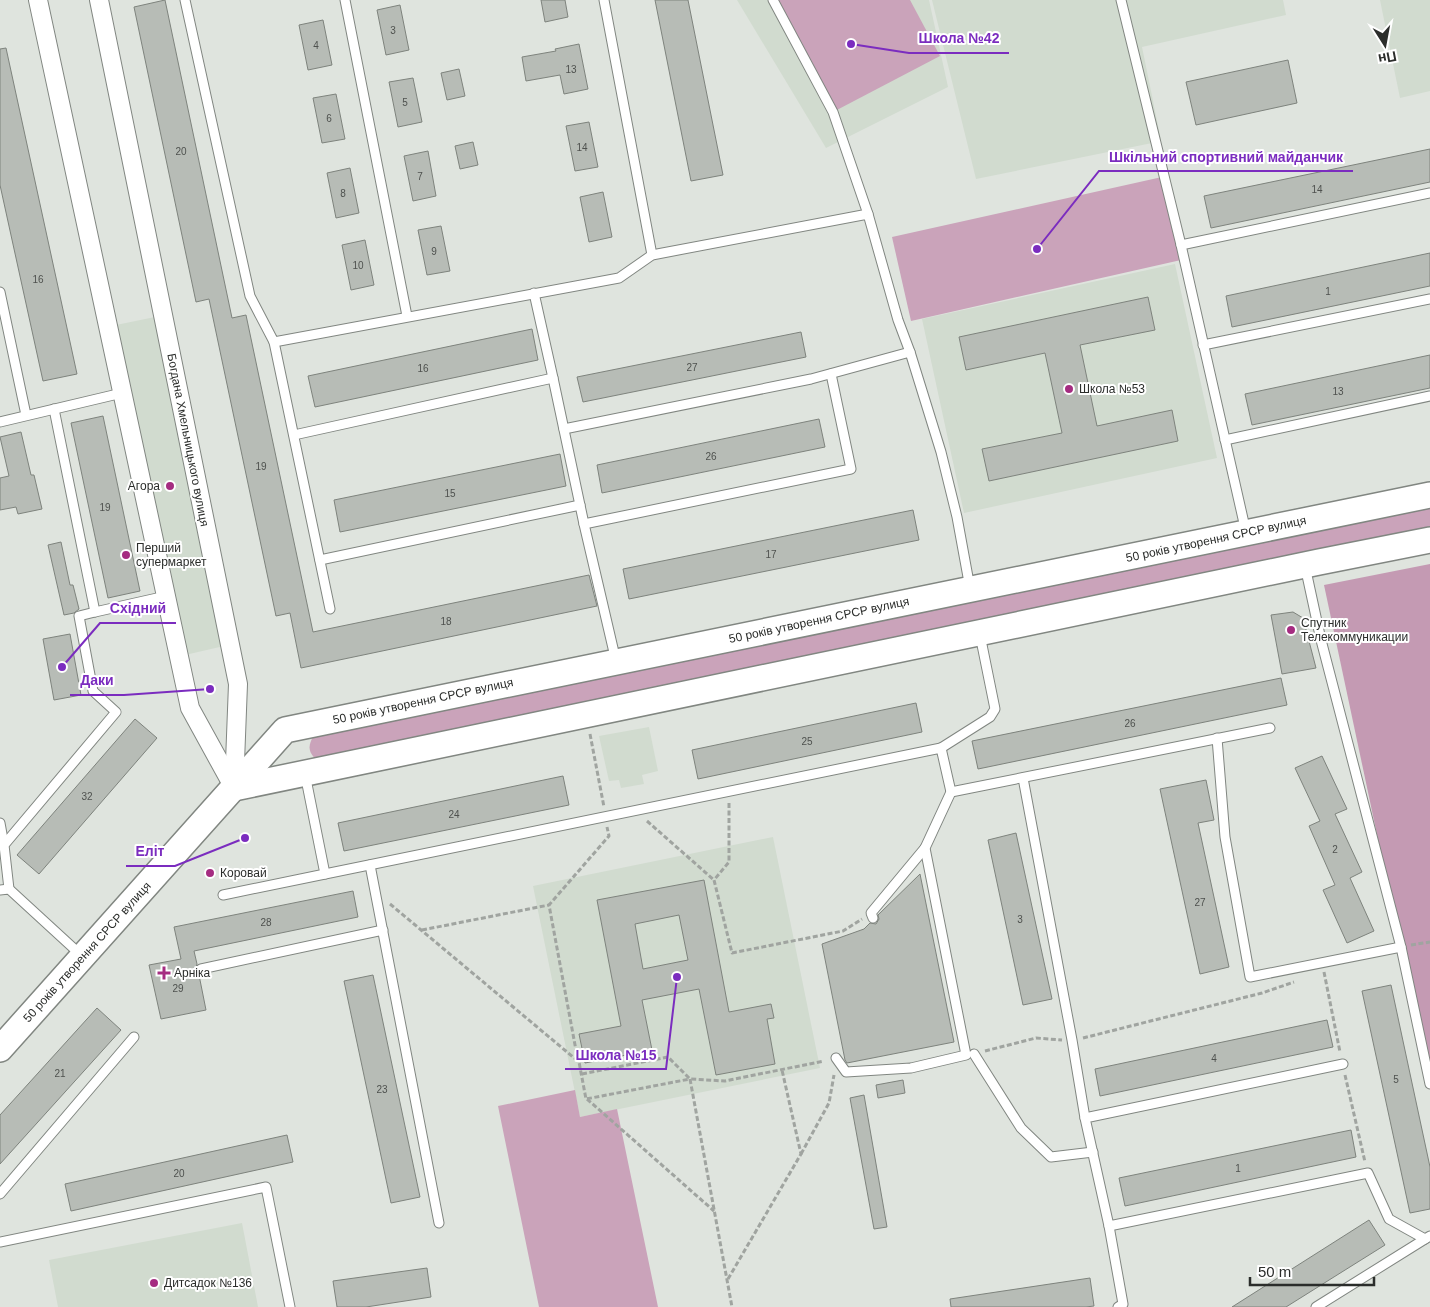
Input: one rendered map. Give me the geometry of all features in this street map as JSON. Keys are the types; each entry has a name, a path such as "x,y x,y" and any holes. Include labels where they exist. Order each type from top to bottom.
{"main road":[{"name":"50 років утворення СРСР вулиця","path":"0,1049 285,730 1430,495"},
{"path":"234,788 1430,540"}],"street":[{"path":"38,0 190,708 234,788"},
{"name":"Богдана Хмельницького вулиця","path":"100,0 238,684 234,788"}],"lane":[{"path":"185,0 250,296 274,342 330,609"},
{"path":"345,0 407,316"},
{"path":"604,0 652,254"},
{"path":"774,0 833,112 868,214 898,320 941,452 957,517 970,589"},
{"path":"1121,0 1181,245 1246,532"},
{"path":"1181,245 1430,193"},
{"path":"274,342 618,278 652,254 868,214"},
{"path":"0,292 26,415"},
{"path":"534,293 616,662"},
{"path":"1203,345 1430,299"},
{"path":"564,429 812,380 910,352"},
{"path":"584,524 851,469 831,374"},
{"path":"294,435 553,378"},
{"path":"0,422 122,393"},
{"path":"1225,440 1430,396"},
{"path":"54,409 95,612"},
{"path":"320,560 580,505"},
{"path":"1305,565 1324,649 1401,947 1430,1084"},
{"path":"4,845 116,712 93,691 78,616 166,596"},
{"path":"223,895 942,748 990,717 995,709 979,632"},
{"path":"951,792 1270,728"},
{"path":"1218,738 1226,837 1250,977 1401,947"},
{"path":"872,915 925,848 951,792 942,748"},
{"path":"305,774 326,874"},
{"path":"1023,778 1085,1118 1109,1226 1123,1304 1118,1307"},
{"path":"0,823 4,845 5,890 83,956"},
{"path":"836,1058 846,1072 911,1068 966,1055 925,848"},
{"path":"370,865 439,1223"},
{"path":"201,969 383,930"},
{"path":"0,1194 134,1038"},
{"path":"974,1054 1022,1128 1051,1157 1093,1152"},
{"path":"1085,1118 1343,1064"},
{"path":"1109,1226 1368,1173 1389,1218 1428,1238"},
{"path":"0,1242 266,1187 290,1307"},
{"path":"1316,1307 1428,1238"}],"path":[{"path":"421,930 549,905 609,836 586,715"},
{"path":"714,880 729,862 729,792"},
{"path":"636,811 714,880 732,953 844,931 872,915"},
{"path":"376,892 579,1062"},
{"path":"549,905 586,1099 714,1211"},
{"path":"1401,947 1430,942"},
{"path":"1315,975 1324,972 1332,960"},
{"path":"974,1054 1036,1038 1072,1040 1262,993 1298,981"},
{"path":"582,1074 668,1057 690,1079 732,1307"},
{"path":"586,1099 690,1079 724,1081 836,1058 829,1103 727,1280"},
{"path":"782,1070 801,1154"}],"shaded area":[{"path":"737,0 929,0 948,87 826,148"},
{"path":"773,0 910,0 940,56 833,112"},
{"path":"932,0 1283,0 1286,15 1142,47 1161,140 976,179"},
{"path":"1380,0 1430,0 1430,91 1400,98"},
{"path":"1162,177 1181,260 911,321 892,237"},
{"name":"Школа №53","path":"1175,264 1217,458 964,513 922,319"},
{"name":"Агора","path":"155,317 224,646 185,655 116,325"},
{"path":"1430,504 1430,529 318,761 310,750 313,737"},
{"path":"1430,564 1430,1084 1324,585"},
{"path":"649,727 658,771 642,775 644,784 621,788 619,780 609,781 599,736"},
{"path":"773,837 820,1068 580,1117 533,886"},
{"path":"575,1090 580,1117 617,1109 658,1307 539,1307 498,1106"},
{"name":"Дитсадок №136","path":"242,1223 258,1307 58,1307 49,1260"}],"building":[{"path":"165,0 232,318 246,315 313,632 589,575 597,606 301,668 290,613 276,616 209,299 196,302 134,7"},
{"path":"541,0 565,0 568,17 545,22"},
{"path":"655,0 688,0 723,175 691,181"},
{"path":"400,5 409,50 386,55 377,10"},
{"path":"323,20 332,65 308,70 299,25"},
{"path":"579,44 588,89 564,94 560,75 526,81 522,57 556,51 555,49"},
{"path":"6,48 77,374 43,381 0,185 0,49"},
{"path":"1288,60 1297,103 1196,125 1186,82"},
{"path":"459,69 465,96 447,100 441,73"},
{"path":"413,78 422,122 398,127 389,82"},
{"path":"336,94 345,139 322,143 313,98"},
{"path":"589,122 598,167 575,171 566,126"},
{"path":"473,142 478,165 460,169 455,146"},
{"path":"1430,149 1430,182 1211,228 1204,196"},
{"path":"428,151 436,196 413,201 404,156"},
{"path":"350,168 359,213 336,218 327,173"},
{"path":"603,192 612,237 589,242 580,197"},
{"path":"441,226 450,271 427,275 418,230"},
{"path":"365,240 374,285 351,290 342,245"},
{"path":"1430,253 1430,286 1232,327 1226,296"},
{"path":"1148,297 1155,330 1080,345 1097,426 1172,410 1178,441 989,481 982,449 1062,433 1045,353 966,370 959,337"},
{"path":"532,329 538,360 315,407 308,376"},
{"path":"801,332 806,357 583,402 577,377"},
{"path":"1430,355 1430,388 1252,425 1245,394"},
{"path":"103,416 140,591 108,598 71,423"},
{"path":"819,419 825,447 602,493 597,465"},
{"path":"21,432 31,475 34,475 42,509 18,514 16,507 0,510 0,478 9,476 0,437"},
{"path":"560,454 566,486 340,532 334,500"},
{"path":"913,510 919,540 629,599 623,569"},
{"path":"61,542 70,585 73,585 79,609 74,613 64,615 48,545"},
{"path":"1293,612 1303,618 1316,668 1282,674 1271,615"},
{"path":"70,634 81,695 54,700 43,639"},
{"path":"1281,678 1287,705 978,769 972,741"},
{"path":"916,703 922,732 698,779 692,750"},
{"path":"135,719 157,738 39,874 17,855"},
{"path":"1322,756 1347,809 1335,814 1362,872 1350,878 1374,931 1347,943 1323,890 1335,885 1309,826 1320,821 1295,768"},
{"path":"563,776 569,805 344,851 338,823"},
{"path":"1206,780 1214,820 1198,823 1229,967 1200,974 1160,789"},
{"path":"1016,833 1052,999 1023,1005 988,840"},
{"path":"920,874 954,1042 847,1063 822,944 864,929 870,923 876,924 879,919 878,915"},
{"path":"704,880 729,1012 771,1004 774,1018 767,1019 775,1064 716,1075 699,989 642,1000 652,1050 585,1063 579,1034 621,1026 597,900","holes":["679,915 688,960 643,969 635,924"]},
{"path":"353,891 358,917 194,951 197,964 195,970 199,975 206,1010 161,1019 149,965 181,959 174,927"},
{"path":"373,975 420,1197 391,1203 344,981"},
{"path":"1391,985 1430,1167 1430,1209 1410,1213 1362,991"},
{"path":"97,1008 121,1030 0,1164 0,1115"},
{"path":"1327,1020 1333,1047 1100,1096 1095,1069"},
{"path":"903,1080 905,1093 878,1098 876,1085"},
{"path":"864,1095 887,1227 874,1229 850,1098"},
{"path":"1351,1130 1356,1157 1125,1206 1119,1178"},
{"path":"287,1135 293,1162 71,1211 65,1184"},
{"path":"1369,1220 1385,1245 1286,1307 1232,1307"},
{"path":"427,1268 431,1297 366,1307 337,1307 333,1281"},
{"path":"1090,1278 1094,1306 951,1307 950,1299"}],"place":[{"name":"Школа №42","path":"851,44"},
{"name":"Шкільний спортивний майданчик","path":"1037,249"},
{"name":"Школа №53","path":"1069,389"},
{"name":"Агора","path":"170,486"},
{"name":"Перший супермаркет","path":"126,555"},
{"name":"Спутник Телекоммуникации","path":"1291,630"},
{"name":"Східний","path":"62,667"},
{"name":"Даки","path":"210,689"},
{"name":"Еліт","path":"245,838"},
{"name":"Коровай","path":"210,873"},
{"name":"Арніка","path":"164,973"},
{"name":"Школа №15","path":"677,977"},
{"name":"Дитсадок №136","path":"154,1283"}]}
